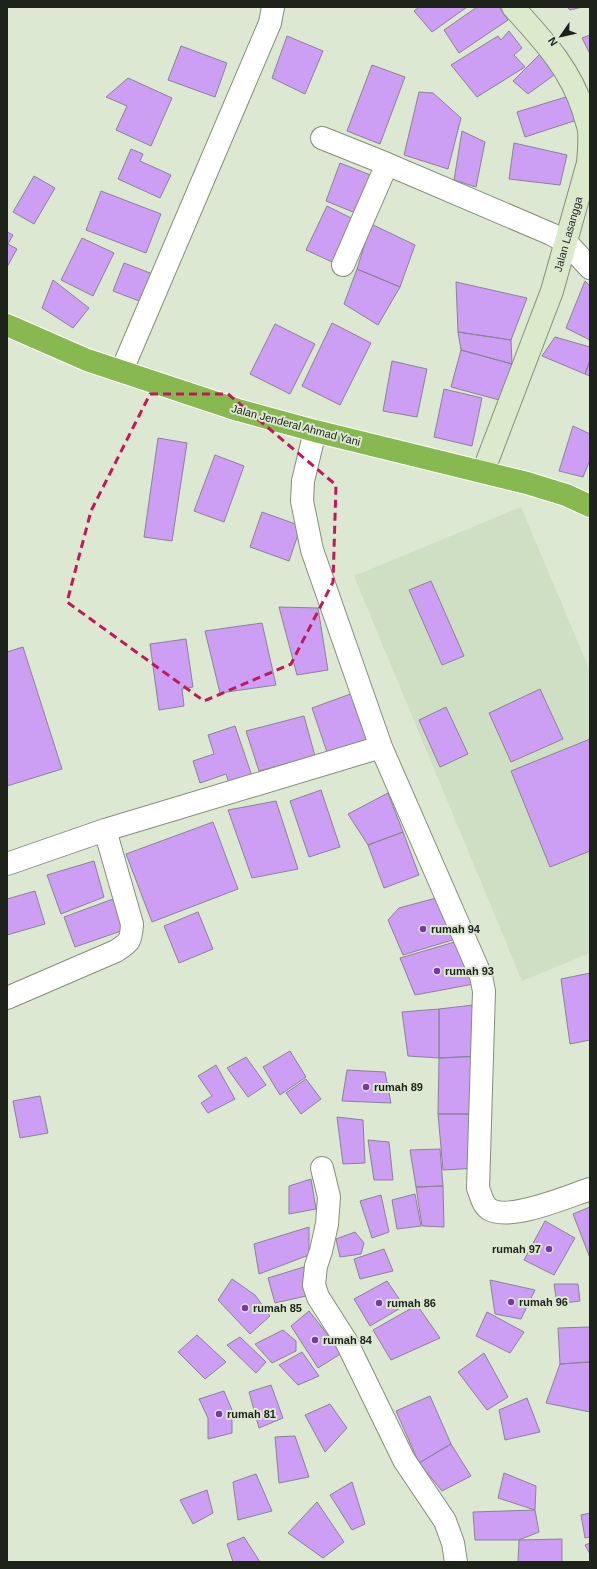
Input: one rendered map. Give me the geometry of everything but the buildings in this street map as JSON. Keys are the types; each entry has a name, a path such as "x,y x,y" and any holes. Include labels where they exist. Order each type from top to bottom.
{"highway":[{"name":"Jalan Jenderal Ahmad Yani","path":"7,325 87,360 122,370 238,410 314,431 527,483 566,495 590,506"}],"street":[{"path":"122,370 270,23 273,7"},
{"name":"Jalan Lasangga","path":"483,472 552,291 588,163 589,129 580,101 570,79 562,64 513,7"},
{"path":"322,138 551,234 566,242 590,268"},
{"path":"343,265 387,164"},
{"path":"314,431 304,475 302,501 312,550 381,747 480,976 484,991 478,1188 482,1200 492,1210 504,1212 527,1210 590,1189"},
{"path":"7,864 105,830 381,747"},
{"path":"7,998 116,951 128,944 132,937 132,924 105,830"},
{"path":"322,1168 329,1196 327,1224 316,1266 314,1285 318,1297 346,1341 404,1460 445,1521 453,1543 456,1562"}],"highlighted area":[{"path":"150,394 228,394 336,485 333,582 291,664 204,701 67,602 91,511"}],"shaded area":[{"path":"521,507 590,671 590,953 522,981 354,576"}],"place":[{"name":"rumah 94","path":"423,929"},
{"name":"rumah 93","path":"437,971"},
{"name":"rumah 89","path":"366,1087"},
{"name":"rumah 97","path":"549,1249"},
{"name":"rumah 96","path":"511,1302"},
{"name":"rumah 86","path":"379,1303"},
{"name":"rumah 85","path":"245,1308"},
{"name":"rumah 84","path":"315,1340"},
{"name":"rumah 81","path":"219,1414"}]}
